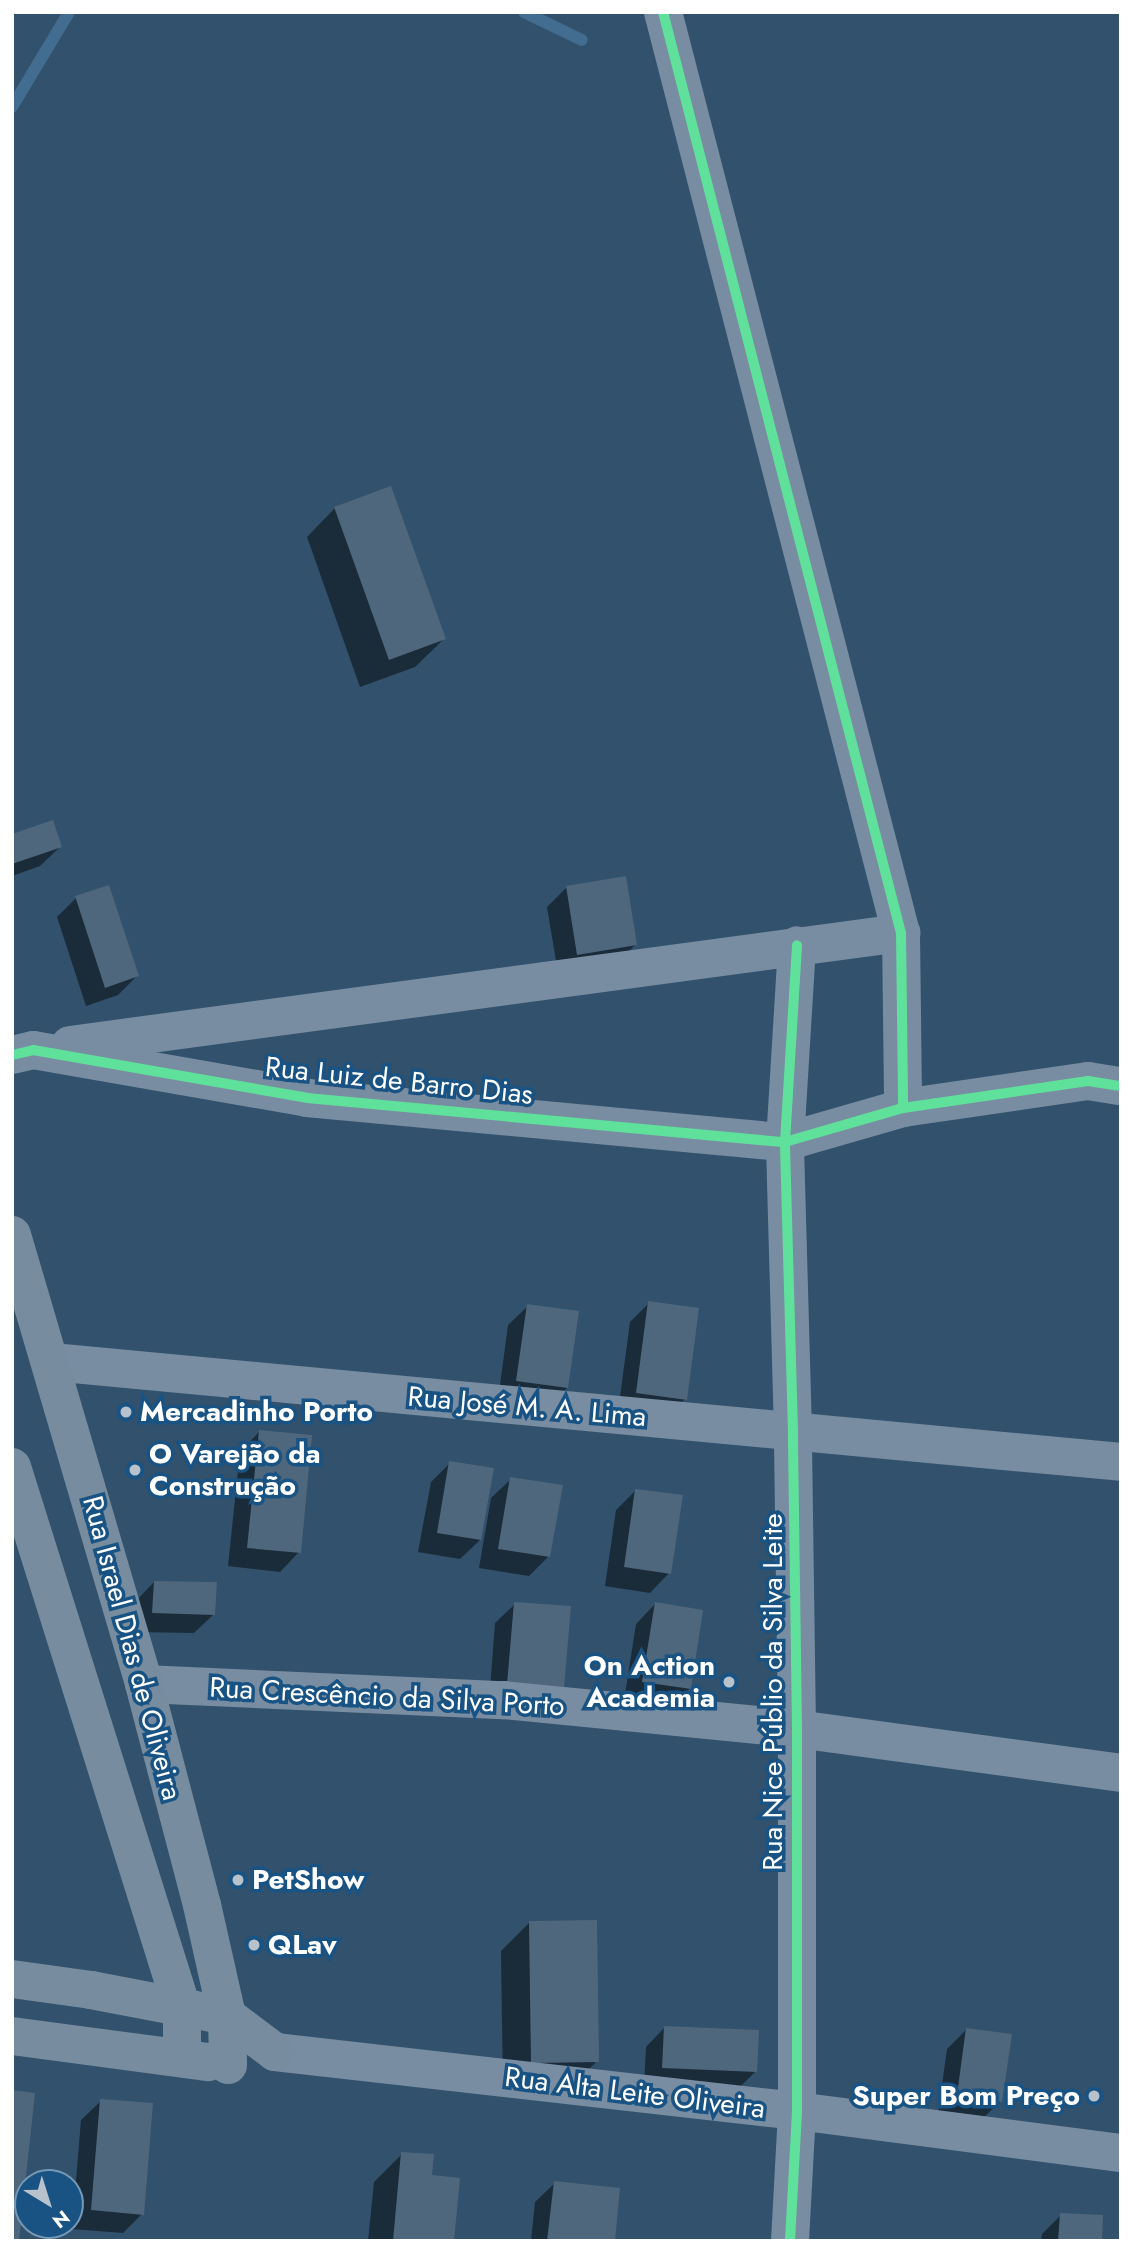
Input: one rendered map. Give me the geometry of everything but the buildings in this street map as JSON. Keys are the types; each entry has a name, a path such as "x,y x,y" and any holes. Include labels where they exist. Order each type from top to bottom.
{"main road":[{"name":"Rua Israel Dias de Oliveira","path":"12,1235 52,1362 144,1684 202,1905 227,2016 228,2065"},
{"name":"Rua Israel Dias de Oliveira","path":"12,1467 182,2008 182,2057"},
{"path":"12,1979 227,2016 275,2052"},
{"name":"Rua Alta Leite Oliveira","path":"12,2036 228,2065 275,2052"}],"street":[{"path":"663,12 901,933 903,1108"},
{"path":"23,1053 797,945 901,933"},
{"name":"Rua Nice Públio da Silva Leite","path":"790,2241 797,2111 797,1728 785,1142 797,945"},
{"name":"Rua Luiz de Barro Dias","path":"23,1053 307,1098 785,1142"},
{"path":"785,1142 903,1108 1088,1081 1121,1086"},
{"name":"Rua José M. A. Lima","path":"52,1362 1121,1462"},
{"name":"Rua Crescêncio da Silva Porto","path":"144,1684 503,1700 797,1728 1121,1773"},
{"name":"Rua Alta Leite Oliveira","path":"275,2052 797,2111 1121,2152"}],"waterway":[{"path":"12,107 69,12"},
{"path":"524,12 582,40"}],"cycle path":[{"path":"663,12 901,933 903,1108"},
{"path":"790,2241 797,2111 797,1729 785,1142 797,945"},
{"path":"12,1055 33,1050 307,1098 785,1142 903,1108 1088,1081 1121,1086"}],"place":[{"name":"Mercadinho Porto","path":"126,1412"},
{"name":"O Varejão da Construção","path":"135,1470"},
{"name":"On Action Academia","path":"729,1682"},
{"name":"PetShow","path":"238,1880"},
{"name":"QLav","path":"254,1945"},
{"name":"Super Bom Preço","path":"1094,2096"}]}
